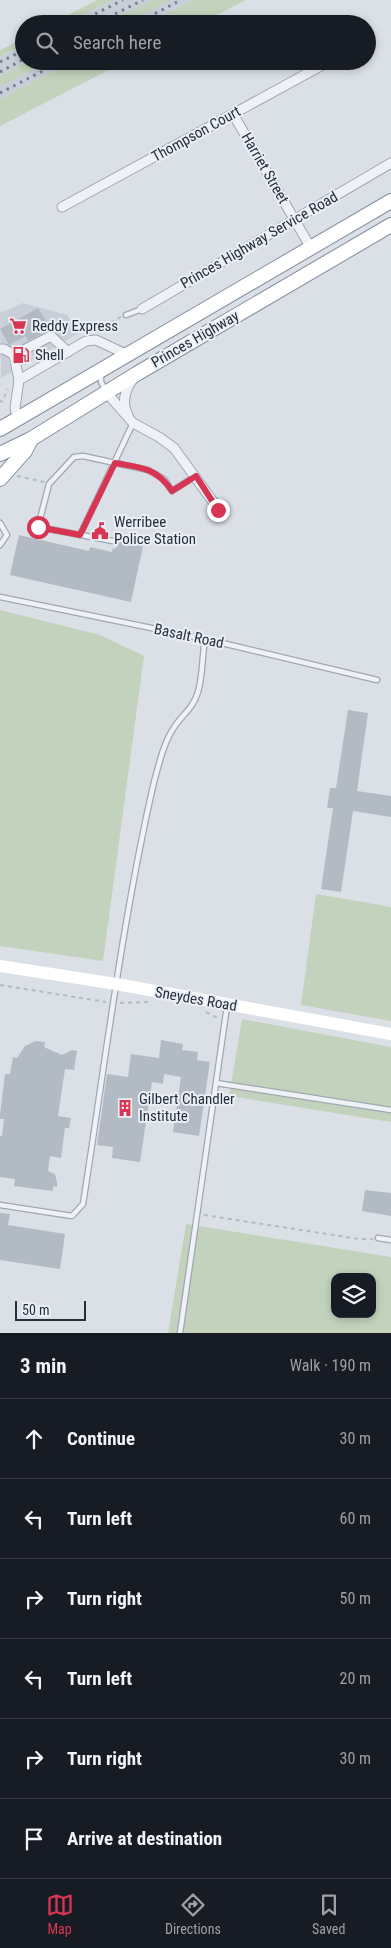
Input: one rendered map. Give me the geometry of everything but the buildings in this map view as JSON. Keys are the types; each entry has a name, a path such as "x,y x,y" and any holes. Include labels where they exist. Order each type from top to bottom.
{"highway":[{"name":"Princes Highway","path":"0,429 391,201"},
{"name":"Princes Highway","path":"0,454 31,439 106,392 391,225"},
{"path":"311,248 321,266"},
{"path":"1,406 17,419"},
{"path":"6,477 25,451 31,439"}],"main road":[{"name":"Sneydes Road","path":"0,966 116,984 391,1034"}],"street":[{"name":"Thompson Court","path":"62,207 314,70"},
{"name":"Harriet Street","path":"233,114 311,248"},
{"name":"Princes Highway Service Road","path":"142,309 391,163"},
{"path":"14,355 51,336 68,352"},
{"path":"19,380 86,341 96,340 128,355"},
{"path":"0,349 4,349 14,355 19,380 15,408 17,419"},
{"path":"133,423 124,408 124,398 127,387 138,373"},
{"path":"106,392 133,423 159,437 174,448 196,476 218,510"}],"lane":[{"name":"Princes Highway Service Road","path":"126,315 142,309"},
{"path":"102,370 101,382 106,392"},
{"path":"80,535 133,423"},
{"path":"113,541 38,527 49,484 74,457 83,456 148,470 164,479 172,491 196,476"},
{"path":"0,523 7,535 0,545"},
{"name":"Basalt Road","path":"0,597 205,639 377,680"},
{"path":"0,1205 72,1216 83,1204 116,984 142,838 155,780 168,739 176,725 188,713 198,692 205,639"},
{"path":"180,1333 227,1004"},
{"path":"216,1082 391,1110"},
{"path":"378,1238 391,1240"}],"path":[{"path":"86,341 103,327 126,315"},
{"path":"6,477 49,484"},
{"path":"0,985 114,1004 153,1002"},
{"path":"206,1012 225,1021"},
{"path":"197,1214 359,1239 378,1238"}],"shaded area":[{"path":"113,0 192,0 163,15 82,15"},
{"path":"15,49 15,70 56,70 0,99 0,57"},
{"name":"Shell","path":"23,303 67,315 79,333 1,378 0,313"}],"green space":[{"path":"97,0 113,0 82,15 68,15"},
{"path":"152,0 171,0 142,15 120,15"},
{"path":"192,0 246,0 217,15 163,15"},
{"path":"15,42 15,49 0,57 0,50"},
{"path":"15,68 15,70 33,70 0,87 0,76"},
{"path":"56,70 109,70 0,126 0,99"},
{"path":"0,610 100,635 144,656 103,961 0,946"},
{"path":"316,894 391,907 391,1021 301,1005"},
{"path":"242,1019 391,1047 391,1122 229,1096"},
{"path":"186,1224 391,1257 391,1333 168,1333"}],"railway":[{"path":"93,15 123,0"},
{"path":"113,15 143,0"},
{"path":"152,15 181,0"},
{"path":"0,62 15,54"},
{"path":"0,72 15,64"},
{"path":"0,93 45,70"}],"place":[{"name":"Reddy Express","path":"18,326"},
{"name":"Shell","path":"21,355"},
{"name":"Werribee Police Station","path":"100,531"},
{"name":"Gilbert Chandler Institute","path":"125,1108"}],"route":[{"path":"38,527 80,535 115,463 158,474 172,491 196,476 218,510"}]}
